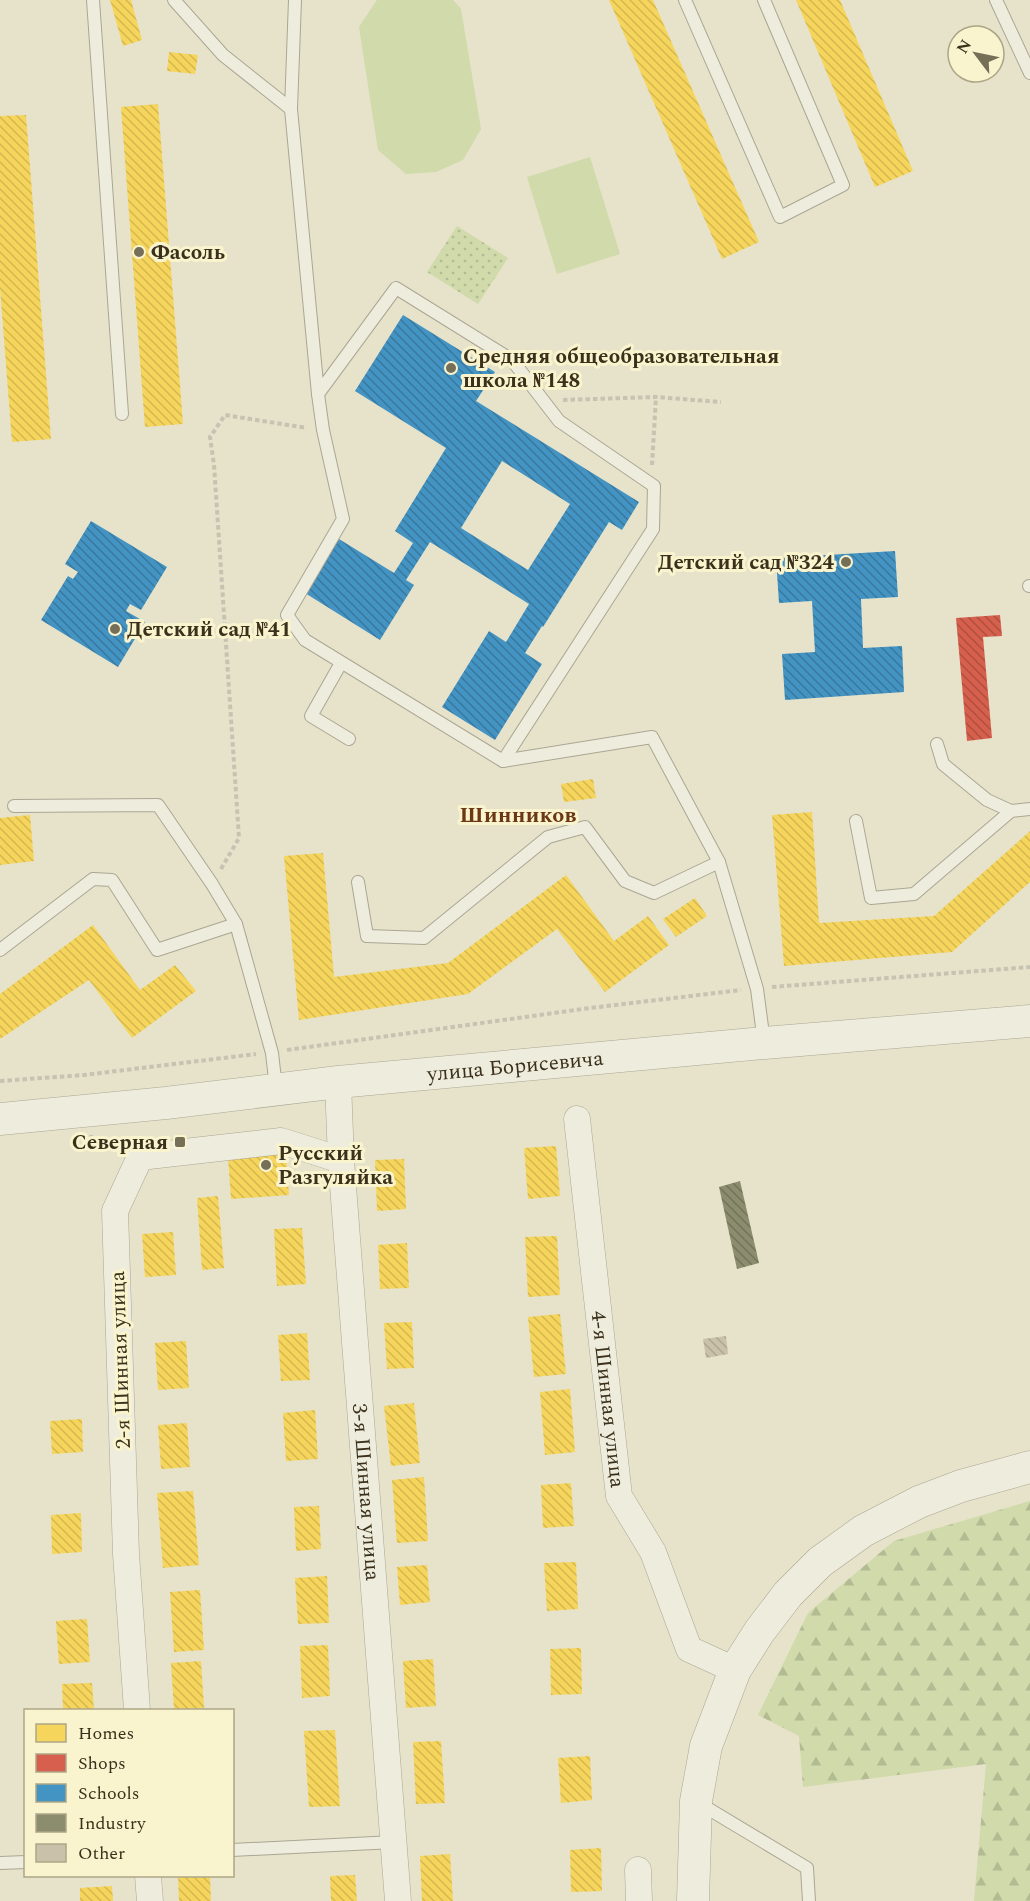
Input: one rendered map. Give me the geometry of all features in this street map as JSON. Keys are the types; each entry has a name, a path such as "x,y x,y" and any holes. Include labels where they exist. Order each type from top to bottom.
{"street":[{"name":"улица Борисевича","path":"0,1119 166,1103 338,1082 1030,1021"},
{"name":"3-я Шинная улица","path":"338,1082 341,1160 398,1901"},
{"name":"4-я Шинная улица","path":"578,1119 619,1496 652,1552 689,1649 735,1670"},
{"name":"2-я Шинная улица","path":"137,1709 126,1554 115,1212 140,1157 281,1141 341,1160"},
{"path":"693,1901 696,1801 706,1746 735,1670 759,1632 788,1594 820,1562 863,1531 919,1502 961,1486 1030,1467"},
{"path":"638,1870 639,1901"},
{"path":"148,1877 150,1901"}],"lane":[{"path":"93,0 122,414"},
{"path":"174,0 223,55 291,109"},
{"path":"295,0 291,109 318,393 323,430 343,519 287,615 305,639 503,761 652,737 719,862 757,988 764,1043"},
{"path":"686,0 780,217 843,185 764,0"},
{"path":"996,0 1030,72"},
{"path":"318,393 396,288 512,360 559,422 654,486 653,529 503,761"},
{"path":"341,663 311,716 349,739"},
{"path":"937,744 944,764 987,800 1011,811 1030,809"},
{"path":"14,806 158,805 212,884 236,924 272,1053 276,1089"},
{"path":"856,821 871,898 914,894 1011,811"},
{"path":"358,882 367,936 424,938 548,837 585,827 625,881 654,893 719,862"},
{"path":"0,950 93,879 112,880 157,950 236,924"},
{"path":"696,1801 807,1868 809,1901"},
{"path":"234,1850 394,1842"},
{"path":"0,1863 24,1862"}],"path":[{"path":"651,484 656,397"},
{"path":"563,400 656,397 721,402"},
{"path":"212,884 239,838 228,702 214,465 210,437 225,415 323,430"},
{"path":"0,1081 272,1053 590,1008 757,988 1030,967"}],"green space":[{"path":"377,0 453,0 461,9 481,129 463,160 436,172 406,174 378,150 359,27"},
{"path":"590,157 620,254 557,274 527,177"},
{"path":"457,226 508,258 478,304 427,272"},
{"path":"1030,1501 1030,1901 974,1901 986,1764 803,1787 799,1736 758,1715 808,1613 894,1541"}],"building: Homes":[{"path":"110,0 131,0 142,40 123,46"},
{"path":"609,0 653,0 759,242 722,259"},
{"path":"796,0 840,0 913,171 875,187"},
{"path":"169,52 198,55 195,74 167,71"},
{"path":"158,104 183,424 145,427 121,107"},
{"path":"26,115 51,439 12,442 0,288 0,116"},
{"path":"593,779 596,798 564,802 561,784"},
{"path":"812,812 819,923 934,916 1030,831 1030,882 952,952 784,966 772,815"},
{"path":"30,815 34,861 0,865 0,818"},
{"path":"323,853 334,977 448,963 566,875 614,941 648,916 669,945 605,992 557,929 468,994 299,1020 284,856"},
{"path":"695,898 707,916 676,937 663,919"},
{"path":"93,925 140,990 175,965 196,991 132,1038 89,980 0,1039 0,994"},
{"path":"556,1146 560,1196 528,1199 524,1148"},
{"path":"286,1152 289,1195 231,1199 228,1157"},
{"path":"404,1159 406,1209 377,1211 375,1160"},
{"path":"218,1196 224,1268 202,1270 197,1198"},
{"path":"302,1228 306,1284 277,1286 274,1229"},
{"path":"173,1232 176,1275 145,1277 142,1234"},
{"path":"557,1236 560,1295 528,1297 525,1237"},
{"path":"407,1243 409,1288 380,1289 378,1245"},
{"path":"560,1314 566,1374 534,1377 528,1317"},
{"path":"412,1322 414,1368 387,1369 384,1323"},
{"path":"307,1333 310,1380 281,1381 278,1335"},
{"path":"186,1341 189,1388 158,1390 155,1343"},
{"path":"570,1389 575,1452 545,1455 540,1392"},
{"path":"414,1403 420,1463 391,1466 384,1406"},
{"path":"315,1410 318,1459 286,1461 283,1413"},
{"path":"82,1419 83,1452 52,1454 50,1421"},
{"path":"187,1423 190,1467 161,1469 158,1425"},
{"path":"424,1477 428,1541 397,1543 392,1480"},
{"path":"571,1483 574,1526 543,1528 541,1485"},
{"path":"193,1491 199,1565 163,1568 157,1493"},
{"path":"319,1506 321,1549 296,1551 294,1507"},
{"path":"81,1513 82,1552 52,1554 51,1515"},
{"path":"576,1562 578,1609 547,1611 544,1563"},
{"path":"427,1565 430,1602 400,1605 397,1567"},
{"path":"327,1576 329,1623 298,1624 295,1578"},
{"path":"200,1590 204,1650 174,1652 170,1592"},
{"path":"87,1619 90,1662 59,1664 56,1621"},
{"path":"328,1645 330,1696 302,1698 300,1646"},
{"path":"581,1648 582,1694 551,1695 550,1649"},
{"path":"433,1659 436,1706 406,1708 403,1661"},
{"path":"201,1661 204,1708 174,1709 171,1663"},
{"path":"92,1683 94,1709 63,1709 62,1684"},
{"path":"335,1730 340,1806 309,1807 304,1731"},
{"path":"441,1741 445,1803 416,1804 413,1742"},
{"path":"590,1756 592,1800 561,1803 558,1758"},
{"path":"601,1848 602,1891 571,1892 570,1850"},
{"path":"450,1854 453,1901 422,1901 420,1856"},
{"path":"355,1875 357,1901 331,1901 330,1876"},
{"path":"178,1877 210,1877 211,1901 179,1901"},
{"path":"112,1886 113,1901 80,1901 80,1888"}],"building: Shops":[{"path":"1000,615 1002,636 983,637 992,738 967,741 956,618"}],"building: Schools":[{"path":"403,315 495,372 476,401 639,502 622,530 609,522 525,653 542,664 495,740 442,707 489,631 506,642 529,604 430,542 406,580 414,585 380,640 305,593 339,539 394,573 413,543 395,531 446,448 355,391","holes":["502,461 570,504 528,570 461,528"]},
{"path":"91,521 167,567 141,610 130,604 126,611 145,622 118,667 41,620 68,576 73,579 78,572 65,564"},
{"path":"895,551 898,597 861,599 863,648 902,646 904,692 785,700 782,654 815,652 812,601 779,603 776,558"}],"building: Industry":[{"path":"740,1181 759,1263 737,1269 719,1187"}],"building: Other":[{"path":"726,1336 728,1354 706,1358 703,1339"}],"place":[{"name":"Фасоль","path":"139,252"},
{"name":"Средняя общеобразовательная школа №148","path":"451,368"},
{"name":"Детский сад №324","path":"846,562"},
{"name":"Детский сад №41","path":"115,629"},
{"name":"Северная","path":"180,1142"},
{"name":"Русский Разгуляйка","path":"266,1165"}],"district":[{"name":"Шинников","path":"518,814"}]}
